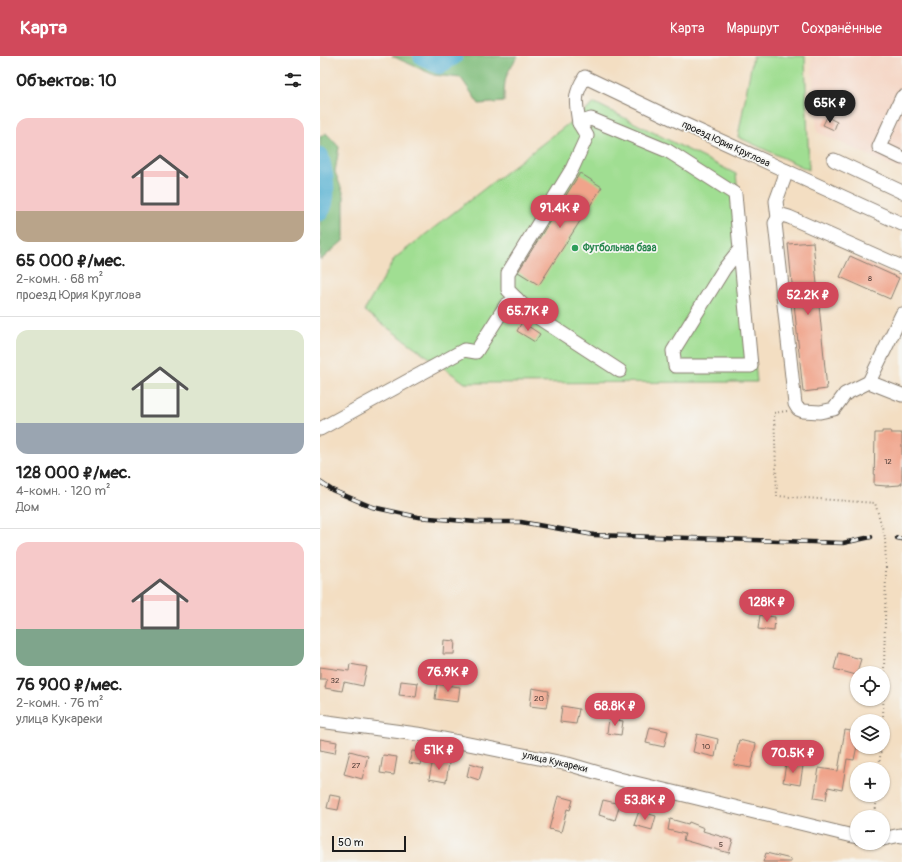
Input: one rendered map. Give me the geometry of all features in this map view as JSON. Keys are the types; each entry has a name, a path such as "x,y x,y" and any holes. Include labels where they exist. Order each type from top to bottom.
{"street":[{"name":"проезд Юрия Круглова","path":"578,117 576,104 578,88 585,77 902,224"},
{"path":"902,97 879,147 902,158"},
{"path":"578,117 591,119 668,151 735,194 751,366 674,366 673,351 724,269 740,249"},
{"path":"578,117 586,136 572,169 508,273 508,290 532,313 620,371"},
{"path":"834,160 902,192"},
{"path":"778,218 776,201 787,171"},
{"path":"902,267 789,216 782,215 778,218 775,223 795,404 798,409 803,411 820,412 834,409 845,394 869,382 902,314"},
{"path":"320,429 464,350 476,352 506,305 517,298"},
{"path":"869,382 902,395"},
{"name":"улица Кукареки","path":"320,721 424,735 568,764 619,779 850,835"},
{"path":"890,837 900,835 902,836"}],"path":[{"path":"798,409 774,413 777,496 875,503 885,538 886,570 883,714"}],"shaded area":[{"path":"811,56 902,56 902,170 817,132"}],"green space":[{"path":"392,56 518,56 510,68 506,78 504,102 479,104 461,78 434,75"},
{"path":"753,56 805,56 809,170 738,137"},
{"name":"Футбольная база","path":"595,103 736,174 757,382 465,383 364,311 395,258"},
{"path":"326,133 339,147 335,172 344,195 344,240 322,259 320,259 320,137"}],"building":[{"path":"827,117 837,122 834,130 823,125"},
{"path":"580,173 602,187 539,285 518,272"},
{"path":"813,242 827,389 803,392 788,244"},
{"path":"850,256 899,278 890,299 840,277"},
{"path":"522,322 540,334 535,342 517,331"},
{"path":"882,431 901,433 902,435 902,484 900,485 874,485 875,433 882,433"},
{"path":"760,615 775,617 774,631 758,629"},
{"path":"444,640 455,641 454,654 443,654"},
{"path":"838,653 861,659 859,666 850,666 850,673 834,669"},
{"path":"350,664 367,667 363,686 344,682 342,691 325,688 327,679 320,679 320,667 349,671"},
{"path":"401,681 418,683 416,697 399,695"},
{"path":"437,684 460,687 458,702 435,699"},
{"path":"532,688 549,691 546,708 530,706"},
{"path":"562,706 579,709 576,724 560,722"},
{"path":"609,719 623,721 621,735 607,733"},
{"path":"650,727 668,731 664,747 646,743"},
{"path":"845,730 850,731 850,754 855,754 854,760 847,759 842,790 828,787 826,800 814,798 819,768 838,771"},
{"path":"697,734 718,739 715,757 693,752"},
{"path":"320,739 337,742 335,753 320,750"},
{"path":"739,740 756,744 751,768 734,765"},
{"path":"350,751 368,756 362,779 344,774"},
{"path":"412,751 423,753 421,765 409,763"},
{"path":"383,755 397,757 394,775 380,773"},
{"path":"433,760 449,763 446,782 429,779"},
{"path":"470,763 483,767 479,780 467,776"},
{"path":"786,764 803,766 800,785 783,782"},
{"path":"330,795 341,797 338,810 327,808"},
{"path":"558,796 573,800 570,810 567,809 561,832 549,829"},
{"path":"603,800 620,804 615,820 599,815"},
{"path":"639,811 656,816 652,830 634,825"},
{"path":"670,819 688,824 689,822 704,828 703,831 733,840 729,853 683,840 685,834 668,830"},
{"path":"766,853 791,859 791,862 763,862"}],"waterway":[{"path":"422,56 439,65 454,56"},
{"path":"320,156 325,184 325,199 320,212"}],"railway":[{"path":"320,482 332,490 372,507 418,517 476,522 521,522 594,535 843,543 871,537"},
{"path":"897,538 902,539"}],"place":[{"name":"Футбольная база","path":"575,248"}]}
